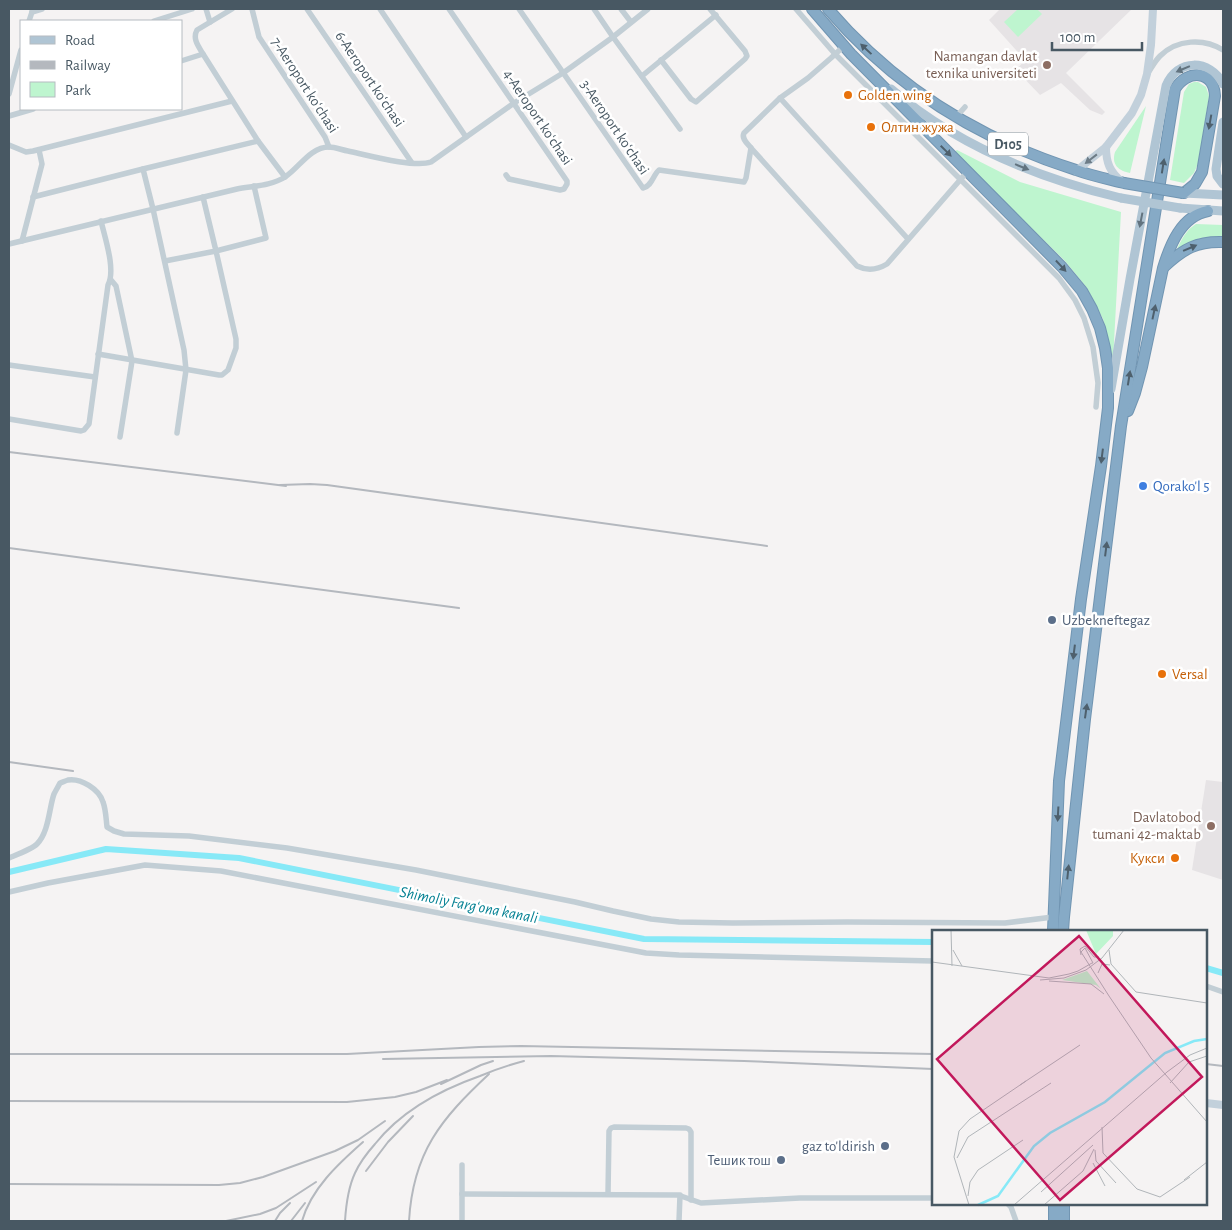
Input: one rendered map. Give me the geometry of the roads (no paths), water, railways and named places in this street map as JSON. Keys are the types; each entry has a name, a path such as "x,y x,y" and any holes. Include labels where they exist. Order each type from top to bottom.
{"highway":[{"name":"D105","path":"812,9 851,54"},
{"name":"D105","path":"828,9 858,42 891,72 915,91 956,117 1017,148 1076,170 1124,183 1184,193"},
{"path":"851,54 964,175 1062,266 1082,291 1092,309 1100,328 1105,348 1108,368 1108,408 1080,609 1059,781 1058,922"},
{"path":"1058,922 1121,426 1175,89 1186,77 1199,75 1211,82 1215,96 1201,175 1195,184 1184,193"},
{"path":"1121,426 1136,390 1168,252 1179,232 1191,218 1199,213 1208,211"},
{"path":"1163,268 1177,255 1191,247 1206,243 1223,242"},
{"path":"1054,1205 1054,1221"},
{"path":"1064,1205 1064,1221"}],"main road":[{"name":"D105","path":"851,54 894,91 945,128 976,146 1016,165 1072,185 1121,198 1180,208 1223,211"},
{"path":"1108,408 1166,86 1170,77 1178,70 1193,65 1211,70 1223,84"},
{"path":"1223,122 1216,169 1217,176 1223,184"},
{"name":"D105","path":"1184,193 1223,195"}],"street":[{"path":"32,10 42,9"},
{"path":"157,20 192,9"},
{"path":"206,9 210,22"},
{"path":"232,9 197,30 195,41 258,141 285,177"},
{"name":"7-Aeroport koʻchasi","path":"252,9 258,37 325,137 329,147"},
{"name":"6-Aeroport koʻchasi","path":"307,9 412,163"},
{"path":"380,9 466,138"},
{"name":"4-Aeroport koʻchasi","path":"449,9 567,180 567,184 564,189 560,190 509,179 506,175"},
{"name":"3-Aeroport koʻchasi","path":"519,9 643,188 647,187 659,170 744,182 751,148"},
{"path":"594,9 680,129"},
{"path":"621,9 631,22"},
{"path":"9,244 236,188 270,183 285,177 309,155 329,147 412,163 431,162 514,103 563,73 648,9"},
{"path":"661,60 691,99 698,101 747,56 745,51 710,9"},
{"path":"796,9 834,54 964,175 1059,278 1075,300 1084,318 1093,347 1098,383 1096,407"},
{"path":"1076,170 1106,147 1132,113 1141,95 1147,74 1153,9"},
{"path":"642,76 716,15"},
{"path":"1147,74 1160,57 1180,44 1206,43 1223,50"},
{"path":"844,46 808,78 780,98 744,133 743,139 857,266 872,269 881,268 887,264 964,175"},
{"path":"182,61 203,54"},
{"path":"9,94 19,66"},
{"path":"780,98 908,239"},
{"path":"9,145 26,152 39,150 232,101"},
{"path":"956,117 965,107"},
{"path":"9,116 30,110"},
{"path":"33,197 143,168 258,141"},
{"path":"1106,147 1107,161 1111,171 1124,183"},
{"path":"22,241 42,164 39,150"},
{"path":"143,168 184,350 186,370 177,433"},
{"path":"165,261 216,251 266,238 254,186"},
{"path":"98,354 222,375 228,370 236,348 236,339 203,197"},
{"path":"9,419 75,430 84,430 87,427 90,420 108,285 111,280 109,253 101,221"},
{"path":"111,280 116,286 132,361 120,437"},
{"path":"9,365 95,377"},
{"path":"9,858 38,844 45,831 54,795 60,783 69,780 82,782 92,787 100,795 107,827 114,832 189,836 287,848 416,870 651,919 679,922 733,923 1005,924 1058,922"},
{"path":"9,892 145,865 221,871 646,953 698,956 932,961"},
{"path":"1207,986 1223,992"},
{"path":"1207,1103 1223,1105"},
{"path":"608,1194 609,1131 611,1128 686,1128 692,1132 691,1200"},
{"path":"462,1165 462,1221"},
{"path":"462,1194 680,1195 701,1203 800,1198 932,1198"},
{"path":"679,1221 680,1195"},
{"path":"1010,1205 1016,1221"}],"waterway":[{"name":"Shimoliy Fargʻona kanali","path":"9,872 106,849 239,858 644,939 932,942"},
{"name":"Shimoliy Fargʻona kanali","path":"1207,968 1223,973"}],"railway":[{"path":"9,452 286,486"},
{"path":"280,485 327,485 767,546"},
{"path":"9,548 459,608"},
{"path":"9,762 73,771"},
{"path":"9,1054 347,1054 521,1046 932,1054"},
{"path":"383,1059 551,1056 744,1061 932,1069"},
{"path":"441,1084 493,1061"},
{"path":"345,1221 349,1191 357,1169 372,1147 397,1121 436,1095 496,1070 524,1061"},
{"path":"1207,1064 1223,1066"},
{"path":"409,1221 416,1175 432,1138 457,1106 489,1074"},
{"path":"9,1101 347,1102 395,1097 416,1092 447,1080"},
{"path":"366,1171 388,1142 413,1116"},
{"path":"9,1184 219,1185 240,1183 263,1177 335,1151 358,1140 385,1121"},
{"path":"302,1221 312,1198 326,1178 363,1142"},
{"path":"226,1221 260,1214 276,1208 316,1182"},
{"path":"275,1221 290,1203"},
{"path":"291,1221 305,1203"},
{"path":"9,1221 21,1221"}],"place":[{"name":"Namangan davlat texnika universiteti","path":"1047,65"},
{"name":"Golden wing","path":"848,95"},
{"name":"Олтин жужа","path":"871,127"},
{"name":"Qorako'l 5","path":"1143,486"},
{"name":"Uzbekneftegaz","path":"1052,620"},
{"name":"Versal","path":"1162,674"},
{"name":"Davlatobod tumani 42-maktab","path":"1211,826"},
{"name":"Кукси","path":"1175,858"},
{"name":"gaz to'ldirish","path":"885,1146"},
{"name":"Тешик тош","path":"781,1160"}]}
